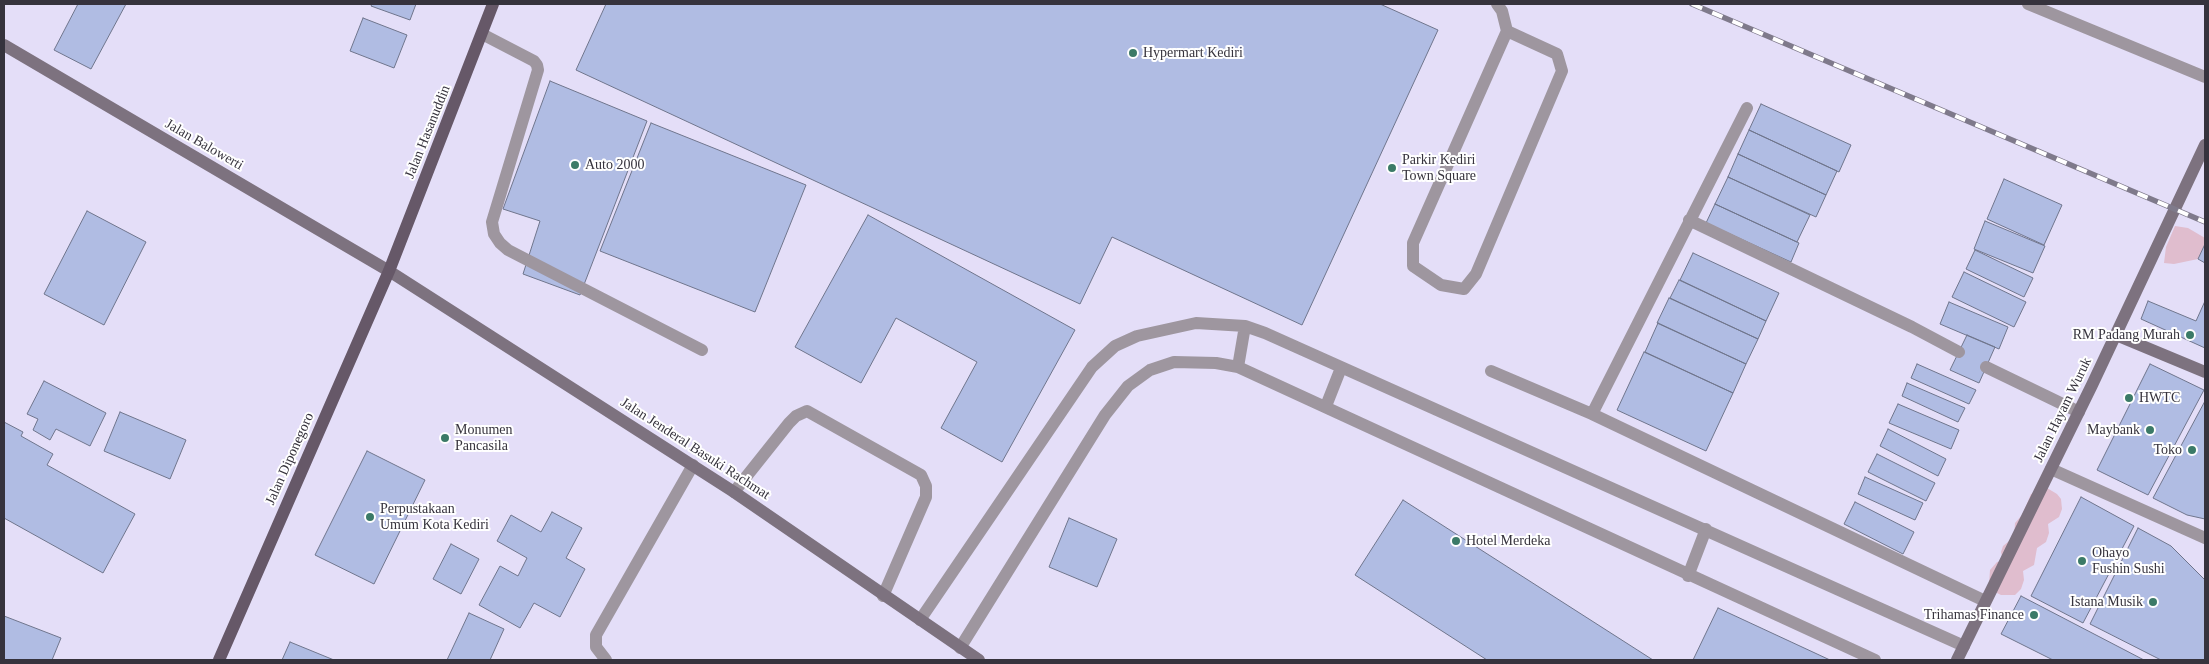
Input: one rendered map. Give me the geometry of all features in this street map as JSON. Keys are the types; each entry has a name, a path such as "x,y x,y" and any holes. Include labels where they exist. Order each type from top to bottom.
{"main road":[{"name":"Jalan Hasanuddin","path":"389,271 494,4"},
{"name":"Jalan Balowerti","path":"4,45 389,271"},
{"name":"Jalan Hayam Wuruk","path":"1957,660 2079,412 2205,145"},
{"name":"Jalan Jenderal Basuki Rachmat","path":"389,271 734,492 883,596 979,660"},
{"name":"Jalan Diponegoro","path":"218,660 389,271"},
{"path":"2116,335 2205,372"}],"street":[{"path":"1497,4 1502,11 1507,31 1413,244 1413,266 1442,285 1464,289 1476,274 1562,71 1558,54 1507,31"},
{"path":"2028,4 2205,77"},
{"path":"482,34 534,61 538,70 492,222 494,234 500,243 508,250 702,350"},
{"path":"1592,414 1747,108"},
{"path":"1689,220 1912,327 1959,352"},
{"path":"920,620 1092,367 1115,346 1137,336 1165,328 1196,323 1245,326 1265,333 1964,646"},
{"path":"1238,368 1245,326"},
{"path":"960,648 1105,415 1128,386 1150,370 1174,362 1216,363 1238,368 1326,406 1688,576 1876,660"},
{"path":"1986,367 2079,412"},
{"path":"1326,406 1341,368"},
{"path":"1490,371 1592,414 1985,601"},
{"path":"734,492 796,416 807,412 921,475 926,486 926,497 883,596"},
{"path":"606,660 596,646 596,635 693,465"},
{"path":"2051,469 2205,538"},
{"path":"1688,576 1706,529"}],"shaded area":[{"path":"2175,226 2188,228 2205,238 2205,244 2198,259 2174,264 2164,263 2166,247"},
{"path":"2047,488 2061,499 2062,509 2059,517 2048,524 2049,533 2046,542 2037,548 2034,565 2023,571 2024,580 2021,589 2015,595 2001,595 1993,591 1989,584 1990,570 1997,562 2003,561 2001,552 2003,546 2014,537 2015,523 2022,515 2031,494"}],"building":[{"path":"78,4 126,4 91,69 54,50"},
{"path":"372,4 416,4 410,20 371,6"},
{"path":"606,4 1380,4 1438,30 1302,325 1112,237 1080,304 576,70"},
{"path":"363,18 407,35 394,68 350,51"},
{"name":"Auto 2000","path":"550,81 647,121 580,295 523,274 540,221 503,209"},
{"path":"1761,104 1851,145 1839,172 1749,130"},
{"path":"651,123 806,185 755,312 600,251"},
{"path":"1749,130 1837,171 1826,195 1738,154"},
{"path":"1738,154 1826,195 1816,217 1728,177"},
{"path":"1728,177 1810,215 1797,242 1715,204"},
{"path":"2004,179 2062,205 2044,245 1987,219"},
{"path":"1715,204 1799,243 1791,262 1706,223"},
{"path":"87,211 146,242 104,325 44,294"},
{"path":"868,215 1075,330 1002,462 941,428 977,362 896,318 861,383 795,347"},
{"path":"1985,221 2045,246 2033,273 1974,249"},
{"path":"2205,244 2205,263 2198,259"},
{"path":"1975,250 2033,278 2024,297 1966,269"},
{"path":"1693,253 1779,293 1766,321 1680,280"},
{"path":"1964,272 2026,302 2014,327 1952,297"},
{"path":"1679,280 1766,321 1758,339 1670,298"},
{"path":"1669,298 1758,339 1746,364 1657,323"},
{"name":"RM Padang Murah","path":"2148,301 2196,321 2205,301 2205,348 2141,319"},
{"path":"1949,302 2008,327 1999,349 1940,324"},
{"path":"1658,323 1746,364 1733,393 1645,352"},
{"path":"1967,335 1995,347 1979,383 1950,370"},
{"path":"1644,352 1733,393 1706,451 1617,410"},
{"path":"1917,364 1976,390 1969,404 1911,378"},
{"name":"Maybank","path":"2150,364 2204,390 2148,495 2097,470"},
{"path":"44,381 106,413 90,446 56,429 50,440 33,430 38,419 27,414"},
{"path":"1907,383 1965,408 1958,422 1902,396"},
{"name":"Toko","path":"2205,401 2205,519 2187,515 2153,498"},
{"path":"1898,404 1959,430 1951,449 1889,423"},
{"path":"120,412 186,440 170,479 104,451"},
{"path":"4,422 23,432 21,436 53,454 47,465 135,514 103,573 4,518"},
{"path":"1888,429 1946,459 1938,476 1880,446"},
{"name":"Perpustakaan Umum Kota Kediri","path":"367,451 425,480 374,584 315,555"},
{"path":"1877,454 1935,483 1926,501 1868,472"},
{"path":"1865,477 1923,503 1915,520 1858,494"},
{"name":"Ohayo Fushin Sushi","path":"2081,497 2134,526 2083,623 2031,596"},
{"path":"1403,500 1653,660 1487,660 1355,575"},
{"path":"1855,502 1914,532 1903,554 1844,524"},
{"path":"552,512 582,528 566,558 585,569 560,617 534,603 520,628 479,605 500,566 518,576 527,558 497,541 511,515 541,532"},
{"path":"1069,518 1117,539 1097,587 1049,567"},
{"name":"Istana Musik","path":"2138,528 2171,546 2205,580 2205,660 2161,660 2090,624"},
{"path":"451,544 479,559 461,594 433,579"},
{"name":"Trihamas Finance","path":"2021,596 2144,660 2053,660 2001,634"},
{"path":"1718,608 1830,660 1693,660"},
{"path":"469,613 504,629 490,660 447,660"},
{"path":"4,616 61,638 52,660 4,660"},
{"path":"290,642 334,660 282,660"}],"railway":[{"path":"1692,4 2205,222"}],"place":[{"name":"Hypermart Kediri","path":"1133,53"},
{"name":"Auto 2000","path":"575,165"},
{"name":"Parkir Kediri Town Square","path":"1392,168"},
{"name":"RM Padang Murah","path":"2190,335"},
{"name":"HWTC","path":"2129,398"},
{"name":"Maybank","path":"2150,430"},
{"name":"Monumen Pancasila","path":"445,438"},
{"name":"Toko","path":"2192,450"},
{"name":"Perpustakaan Umum Kota Kediri","path":"370,517"},
{"name":"Hotel Merdeka","path":"1456,541"},
{"name":"Ohayo Fushin Sushi","path":"2082,561"},
{"name":"Istana Musik","path":"2153,602"},
{"name":"Trihamas Finance","path":"2034,615"}]}
